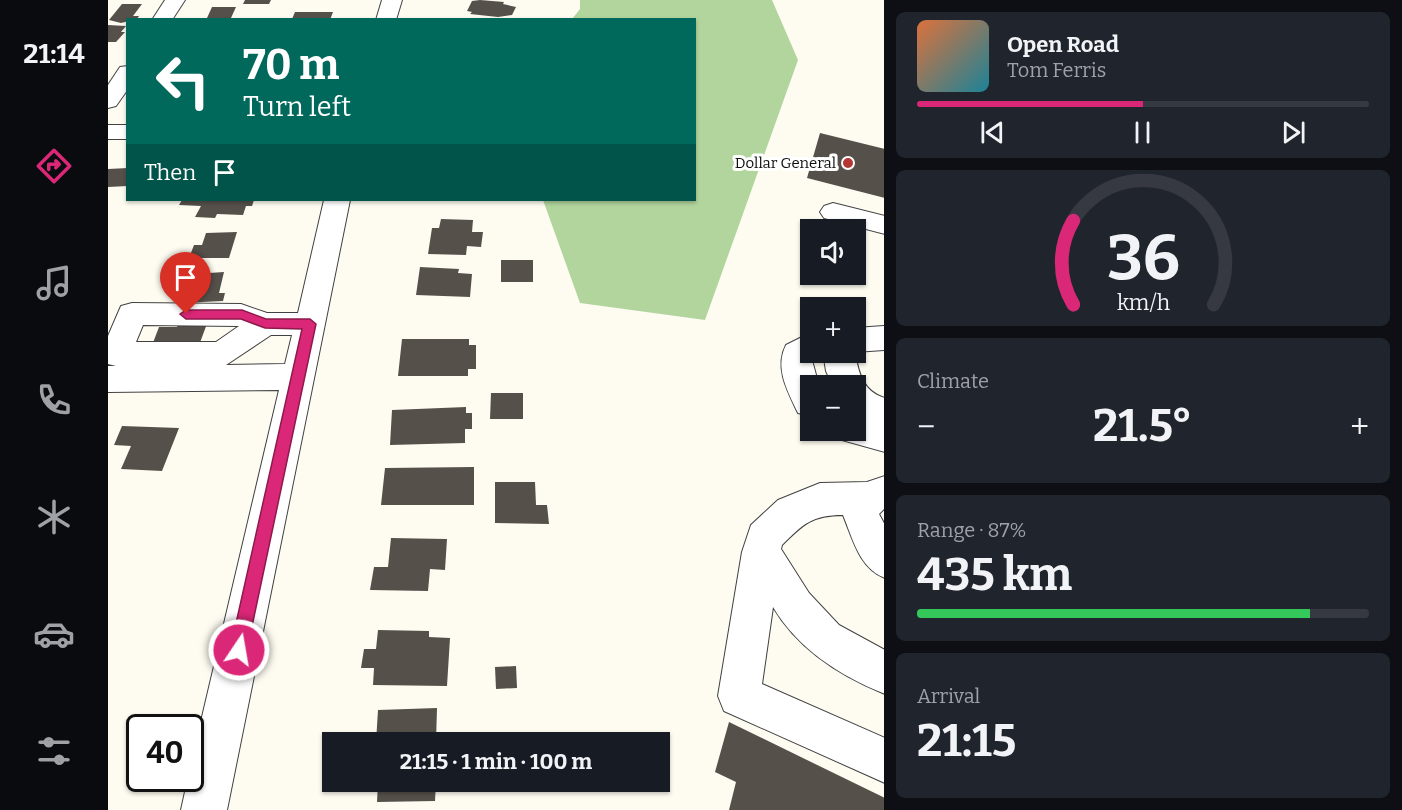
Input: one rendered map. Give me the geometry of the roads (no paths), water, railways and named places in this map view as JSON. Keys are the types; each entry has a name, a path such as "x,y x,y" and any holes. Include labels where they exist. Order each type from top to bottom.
{"street":[{"path":"163,18 175,0"},
{"path":"387,18 392,0"},
{"path":"108,101 126,75"},
{"path":"108,132 126,132"},
{"path":"204,810 336,201"},
{"path":"833,212 884,225"},
{"path":"265,324 222,354 116,354 132,314 242,315 265,324 310,324"},
{"path":"866,339 884,338"},
{"path":"800,352 797,354 796,363 800,375"},
{"path":"108,380 298,377"},
{"path":"866,406 884,412"},
{"path":"866,433 884,438"},
{"path":"876,495 819,499 791,512 764,537 740,696 884,761"},
{"path":"876,495 861,514 876,549 884,559"},
{"path":"761,552 795,607 825,639 884,672"}],"place":[{"name":"Dollar General","path":"848,163"}]}
